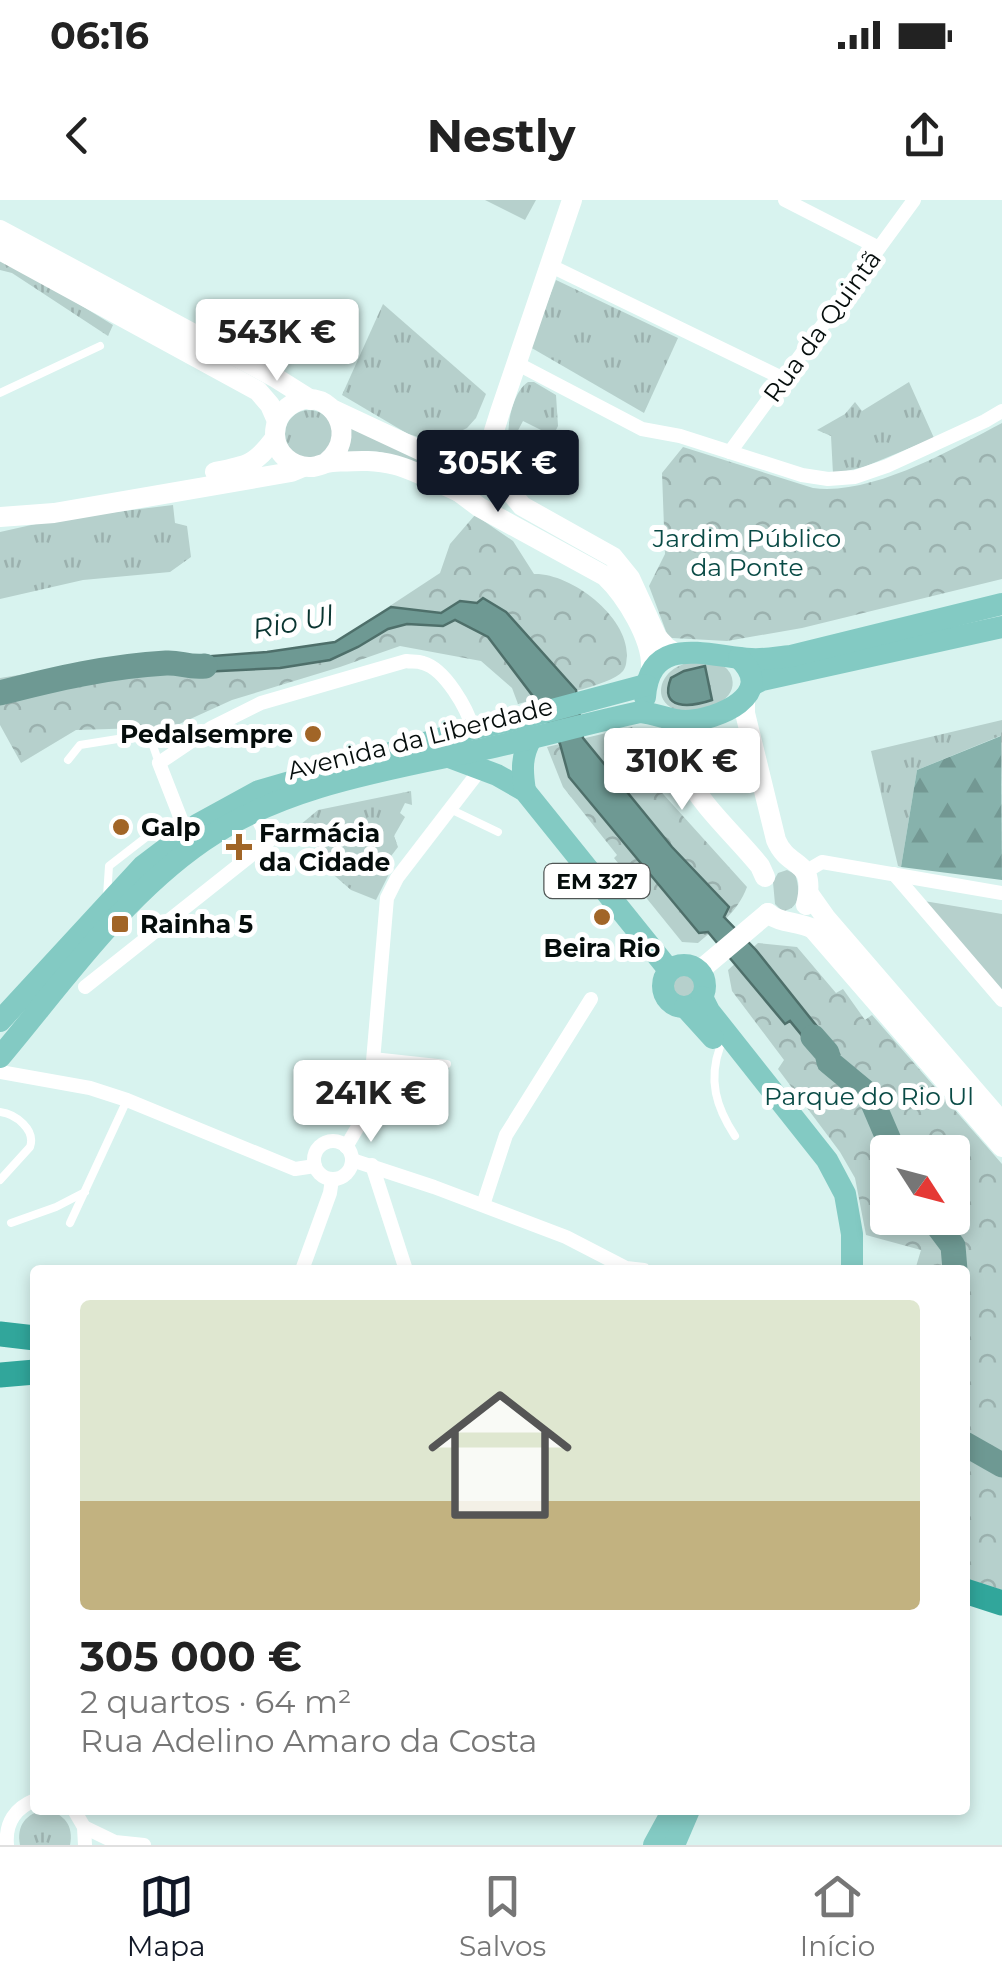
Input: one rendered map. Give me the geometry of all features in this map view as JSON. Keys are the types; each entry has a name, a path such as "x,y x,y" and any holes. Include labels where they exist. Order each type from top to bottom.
{"highway":[{"path":"0,1334 30,1337"},
{"path":"0,1351 30,1354"},
{"path":"0,1374 30,1372"},
{"path":"970,1593 1002,1603"},
{"path":"970,1607 1002,1617"}],"main road":[{"path":"560,200 491,401 464,448 449,464 450,481 479,507 615,585 640,626 652,660 644,697 662,716 687,776 760,866 765,877 768,913 814,929 1002,1147"},
{"path":"327,462 364,460 396,465 463,494 482,496 494,485 494,431 572,200"},
{"path":"0,230 288,384 311,400"},
{"path":"0,250 258,390 270,405 282,454 303,467"},
{"path":"0,506 52,503 250,464 263,454 287,408 311,400 426,453 484,448 522,506 612,558 630,578 657,637 676,654 716,654 755,660 790,656 1002,604"},
{"path":"0,516 54,513 320,466 339,450 342,442 342,425 334,410"},
{"name":"Avenida da Liberdade","path":"0,1056 118,916 156,878 205,839 297,794 449,757 525,729 601,709 701,720 722,713 762,680 1002,627"},
{"name":"Avenida da Liberdade","path":"601,709 648,677 668,656 676,654"},
{"path":"740,658 750,670 746,713 776,840 808,878 802,913 791,921"},
{"name":"Avenida da Liberdade","path":"0,1021 143,866 180,837 258,790 473,728 525,729"},
{"path":"525,729 525,791"},
{"path":"449,757 480,770"},
{"name":"EM 327","path":"480,770 525,791 669,970 662,983 666,998 677,1006 693,1002 709,1011 828,1160 845,1194 852,1234 852,1265"},
{"path":"765,877 779,861 797,866"},
{"path":"808,894 1002,1122"},
{"path":"669,970 708,964 768,913"},
{"path":"693,1002 705,984 708,964"},
{"name":"EM 327","path":"693,1002 699,1021 816,1165 831,1198 841,1265"},
{"path":"654,1845 670,1815"},
{"path":"674,1845 687,1815"}],"street":[{"path":"785,200 879,248"},
{"name":"Rua da Quintã","path":"730,452 914,200"},
{"path":"549,265 784,378"},
{"path":"516,362 642,429 680,436 802,475 828,479 855,477 921,451 1002,411"},
{"path":"180,837 159,763 210,728 261,703 406,662 427,663 468,710 473,728"},
{"path":"480,770 396,878 387,898 373,1056 366,1107 349,1153 350,1168 332,1179 315,1166 315,1154 323,1144 335,1141 349,1153 372,1165 566,1237 620,1265"},
{"path":"85,988 269,841 255,813"},
{"path":"797,866 822,862 1002,893"},
{"path":"894,874 1002,1000"},
{"path":"482,1206 506,1135 591,999"},
{"path":"0,1072 90,1088 295,1169 315,1166"},
{"path":"372,1165 404,1265"},
{"path":"304,1265 332,1179"},
{"path":"4,1840 14,1815 30,1802"},
{"path":"78,1815 84,1826 85,1845"},
{"path":"84,1826 114,1842 144,1845"}],"lane":[{"path":"0,394 100,346"},
{"path":"68,760 80,745 149,734 159,763"},
{"path":"450,809 498,832"},
{"path":"720,1046 713,1066 714,1087 734,1136"},
{"path":"373,1056 447,1064"},
{"path":"70,1223 127,1100"},
{"path":"0,1112 6,1112 30,1130 32,1140 0,1180"},
{"path":"11,1222 56,1207 85,1192"}],"green space":[{"path":"485,200 536,200 525,220"},
{"path":"0,261 113,325 108,336 12,273 0,270"},
{"path":"556,280 678,338 644,413 530,347"},
{"path":"383,304 486,394 467,428 433,441 408,434 342,395"},
{"path":"528,382 556,395 558,426 553,436 523,421 514,438 526,445 520,457 538,467 530,482 513,464 508,434 514,403"},
{"path":"909,382 934,438 864,467 833,474 831,436 817,430 845,414 855,402 862,411"},
{"path":"309,410 326,417 333,434 326,451 309,458 292,451 285,434 292,417"},
{"name":"Jardim Público da Ponte","path":"1002,423 1002,579 802,628 727,641 672,638 667,634 649,586 665,554 662,473 683,447 813,488 836,489 910,469"},
{"path":"350,424 440,461 436,473 382,452 346,454"},
{"path":"473,456 485,460 489,472 485,484 473,488 461,484 457,472 461,460"},
{"path":"173,505 175,523 187,526 191,557 170,572 83,580 0,599 0,532 58,519"},
{"path":"475,515 513,541 534,574 580,589 608,612 625,641 623,671 590,687 518,704 512,688 481,661 400,646 232,700 153,736 142,728 76,730 21,763 0,725 0,678 335,642 440,573 450,544"},
{"path":"700,661 721,665 729,671 732,687 728,695 702,710 682,711 667,705 661,688 671,671"},
{"path":"1002,720 1002,785 1000,736 917,770 901,867 898,866 871,751"},
{"path":"632,727 644,737 655,785 747,887 733,911 698,943 682,942 614,858 617,855 563,787 547,747"},
{"path":"1001,736 1002,880 901,867 917,770"},
{"path":"411,791 412,805 405,803 400,813 405,817 394,836 398,847 385,864 391,870 376,900 351,890 328,870 334,862 300,825 318,810"},
{"path":"787,870 795,874 798,897 793,906 782,911 775,904 773,882 778,873"},
{"path":"924,901 1002,914 1002,990"},
{"name":"Parque do Rio Ul","path":"758,943 797,947 836,993 843,989 865,1020 872,1015 1002,1164 1002,1590 970,1580 970,1265 916,1265 921,1250 866,1235 855,1178 778,1069 784,1060 732,991 728,970"},
{"path":"683,973 692,977 696,986 692,995 683,999 674,995 670,986 674,977"},
{"path":"32,1815 58,1815 70,1832 70,1845 20,1845 24,1822"}],"shaded area":[{"path":"483,598 506,612 576,690 583,738 672,847 729,907 724,917 756,950 839,1054 826,1065 790,1021 785,1024 708,932 699,933 569,777 560,744 535,699 488,637 455,620 443,626 407,624 388,629 330,660 280,668 181,673 172,659 335,642 391,607 441,613 460,601 477,603"},
{"path":"705,666 712,700 686,705 673,701 668,689 671,678"}],"waterway":[{"name":"Rio Ul","path":"0,693 124,667 171,663 205,666"},
{"name":"Rio Ul","path":"813,1037 827,1053 829,1062 870,1096 887,1135"},
{"name":"Rio Ul","path":"945,1235 953,1246 955,1265"},
{"name":"Rio Ul","path":"970,1447 1002,1465"}],"place":[{"name":"Pedalsempre","path":"313,734"},
{"name":"Galp","path":"121,827"},
{"name":"Farmácia da Cidade","path":"239,847"},
{"name":"Beira Rio","path":"602,917"},
{"name":"Rainha 5","path":"120,924"}]}
